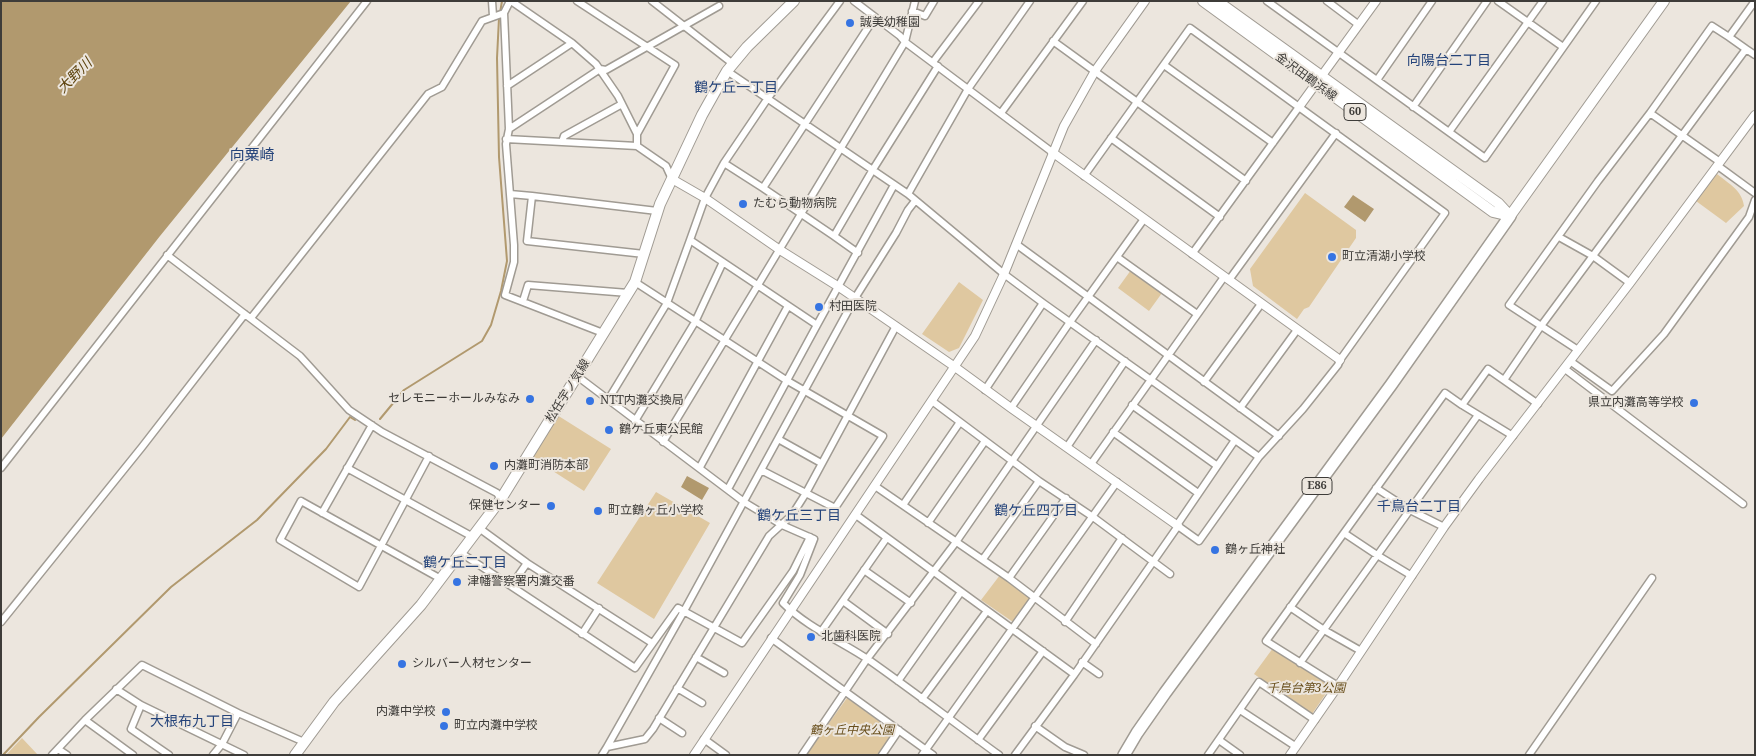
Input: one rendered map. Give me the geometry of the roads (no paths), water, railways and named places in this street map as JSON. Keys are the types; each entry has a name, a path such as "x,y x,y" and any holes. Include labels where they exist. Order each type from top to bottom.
{"highway":[{"name":"E86","path":"1124,755 1165,693 1396,377 1510,216"}],"main road":[{"name":"松任宇ノ気線","path":"295,755 334,702 442,579 501,499 635,282 657,211 702,115 730,67 747,47 794,1"},
{"name":"金沢田鶴浜線","path":"1203,1 1319,80"},
{"name":"金沢田鶴浜線","path":"1217,1 1493,212 1510,216"},
{"path":"1510,216 1664,1"}],"street":[{"path":"1,468 367,1"},
{"path":"492,1 499,14 507,86 509,129 506,139 514,240 514,262 505,294 604,333"},
{"path":"1,622 428,94 442,87 482,21 499,14 511,1 572,43 600,69 622,104 637,134 637,146"},
{"path":"577,1 675,65 637,134"},
{"path":"652,1 768,98 908,194 1043,304 1259,457"},
{"path":"608,400 667,303 705,198 724,163 768,98 840,1"},
{"path":"854,1 900,36 905,42 1084,176 1340,360"},
{"path":"664,442 905,42 915,1"},
{"path":"912,11 925,16 934,1"},
{"path":"834,236 936,64 979,1"},
{"path":"908,194 968,89 1030,1"},
{"path":"1001,113 1083,1"},
{"path":"694,755 975,336 1004,274 1064,126 1096,71 1145,1"},
{"path":"1267,1 1485,158 1596,1"},
{"path":"1327,1 1359,25"},
{"path":"1192,254 1376,1"},
{"path":"1377,80 1432,1"},
{"path":"1413,107 1487,1"},
{"path":"1498,1 1564,47"},
{"path":"1449,132 1543,1"},
{"path":"1729,37 1755,1"},
{"path":"509,129 600,69 606,70 718,6"},
{"path":"763,188 875,17"},
{"path":"1578,350 1509,305 1712,26 1755,55"},
{"path":"506,139 637,146 666,166 672,179 705,198 896,326 1199,541 1259,457 1303,410 1338,365 1445,213 1190,28 1084,176"},
{"path":"1053,41 1246,181"},
{"path":"507,86 513,84 572,43"},
{"path":"1504,380 1746,49"},
{"path":"1164,65 1273,144"},
{"path":"562,142 564,136 622,104"},
{"path":"1650,113 1755,193"},
{"path":"1290,755 1444,527 1755,115"},
{"path":"1091,464 1197,314 1227,279 1336,133"},
{"path":"1111,138 1220,217"},
{"path":"724,163 858,253"},
{"path":"728,489 894,184"},
{"path":"510,194 657,211"},
{"path":"527,241 532,196"},
{"path":"1570,361 1612,391 1664,334 1749,217 1755,200"},
{"path":"602,755 684,611 855,298 915,201"},
{"path":"1011,408 1144,219"},
{"path":"1559,237 1593,256 1630,283"},
{"path":"514,240 644,254"},
{"path":"690,240 817,325"},
{"path":"1016,244 1279,436"},
{"path":"167,255 300,356 346,408 372,425 497,492 501,499"},
{"path":"1117,256 1197,314"},
{"path":"635,421 695,322 723,262"},
{"path":"635,282 786,380 848,414 883,436 835,508 761,470"},
{"path":"523,301 528,285 628,293"},
{"path":"985,390 1043,304"},
{"path":"1204,382 1260,304"},
{"path":"700,467 788,306"},
{"path":"607,747 645,739 769,536 792,515 806,493 896,326"},
{"path":"1240,408 1297,330"},
{"path":"802,755 867,659 888,634 956,542 1011,460 1096,340"},
{"path":"1067,447 1125,361"},
{"path":"1462,404 1488,369 1538,404"},
{"path":"1564,369 1743,504"},
{"path":"577,376 744,502 782,525 814,539 800,575 783,603 791,611 821,632 867,659 1000,755"},
{"path":"1338,686 1266,641 1445,394 1512,436"},
{"path":"932,401 1039,481 1066,498 1170,574"},
{"path":"1132,404 1216,465"},
{"path":"1300,663 1478,415"},
{"path":"903,505 960,422"},
{"path":"322,513 372,425"},
{"path":"1113,432 1198,493"},
{"path":"778,439 821,463"},
{"path":"1014,755 1096,644 1234,440"},
{"path":"928,523 985,441"},
{"path":"429,456 382,546 359,587 280,540 301,501 322,513 382,546 442,579"},
{"path":"346,468 406,500 476,533 527,563 652,643"},
{"path":"983,559 1039,481"},
{"path":"924,752 1117,482"},
{"path":"875,486 983,559 1096,644"},
{"path":"1376,488 1410,510 1444,527"},
{"path":"1009,578 1066,498"},
{"path":"856,515 886,539 1074,674"},
{"path":"1344,533 1377,556 1412,576"},
{"path":"461,554 635,668 678,608 742,643 792,571 810,537"},
{"path":"1065,622 1122,538"},
{"path":"821,632 886,539"},
{"path":"511,586 527,563"},
{"path":"864,570 911,603"},
{"path":"1529,755 1652,578"},
{"path":"898,681 961,592"},
{"path":"842,601 888,634"},
{"path":"1290,607 1324,630 1361,651"},
{"path":"582,634 599,608"},
{"path":"922,699 987,611"},
{"path":"772,638 899,730 924,752 933,755"},
{"path":"978,740 1043,651"},
{"path":"696,656 724,673"},
{"path":"1082,662 1099,674"},
{"path":"52,755 142,664 238,713 304,742"},
{"path":"1208,755 1259,682 1314,720"},
{"path":"677,688 702,703"},
{"path":"116,689 141,705 244,755"},
{"path":"141,705 131,729 168,755"},
{"path":"1240,710 1295,746"},
{"path":"213,755 222,744 238,713"},
{"path":"659,718 682,732"},
{"path":"85,720 133,755"},
{"path":"1035,726 1065,747 1084,755"},
{"path":"882,755 899,730"},
{"path":"704,739 726,755"},
{"path":"1219,740 1240,755"},
{"path":"58,749 67,755"}],"water":[{"name":"大野川","path":"351,1 160,236 1,439 1,2"},
{"path":"1353,195 1374,209 1365,222 1344,207"},
{"path":"687,476 709,488 702,500 681,487"}],"waterway":[{"path":"500,13 502,1"},
{"path":"380,419 404,390 482,341 491,325 507,261 499,157 497,58 499,18"},
{"path":"3,755 171,587 257,520 326,449 350,417 355,420"}],"place":[{"name":"誠美幼稚園","path":"850,23"},
{"name":"たむら動物病院","path":"743,204"},
{"name":"町立清湖小学校","path":"1332,257"},
{"name":"村田医院","path":"819,307"},
{"name":"セレモニーホールみなみ","path":"530,399"},
{"name":"NTT内灘交換局","path":"590,401"},
{"name":"県立内灘高等学校","path":"1694,403"},
{"name":"鶴ケ丘東公民館","path":"609,430"},
{"name":"内灘町消防本部","path":"494,466"},
{"name":"保健センター","path":"551,506"},
{"name":"町立鶴ヶ丘小学校","path":"598,511"},
{"name":"鶴ヶ丘神社","path":"1215,550"},
{"name":"津幡警察署内灘交番","path":"457,582"},
{"name":"北歯科医院","path":"811,637"},
{"name":"シルバー人材センター","path":"402,664"},
{"name":"内灘中学校","path":"446,712"},
{"name":"町立内灘中学校","path":"444,726"}],"district":[{"name":"向陽台二丁目","path":"1449,61"},
{"name":"鶴ケ丘一丁目","path":"736,88"},
{"name":"向粟崎","path":"252,156"},
{"name":"千鳥台二丁目","path":"1419,507"},
{"name":"鶴ケ丘四丁目","path":"1036,511"},
{"name":"鶴ケ丘三丁目","path":"799,516"},
{"name":"鶴ケ丘二丁目","path":"465,563"},
{"name":"大根布九丁目","path":"192,722"}],"park label":[{"name":"千鳥台第3公園","path":"1306,689"},
{"name":"鶴ヶ丘中央公園","path":"852,731"}]}
